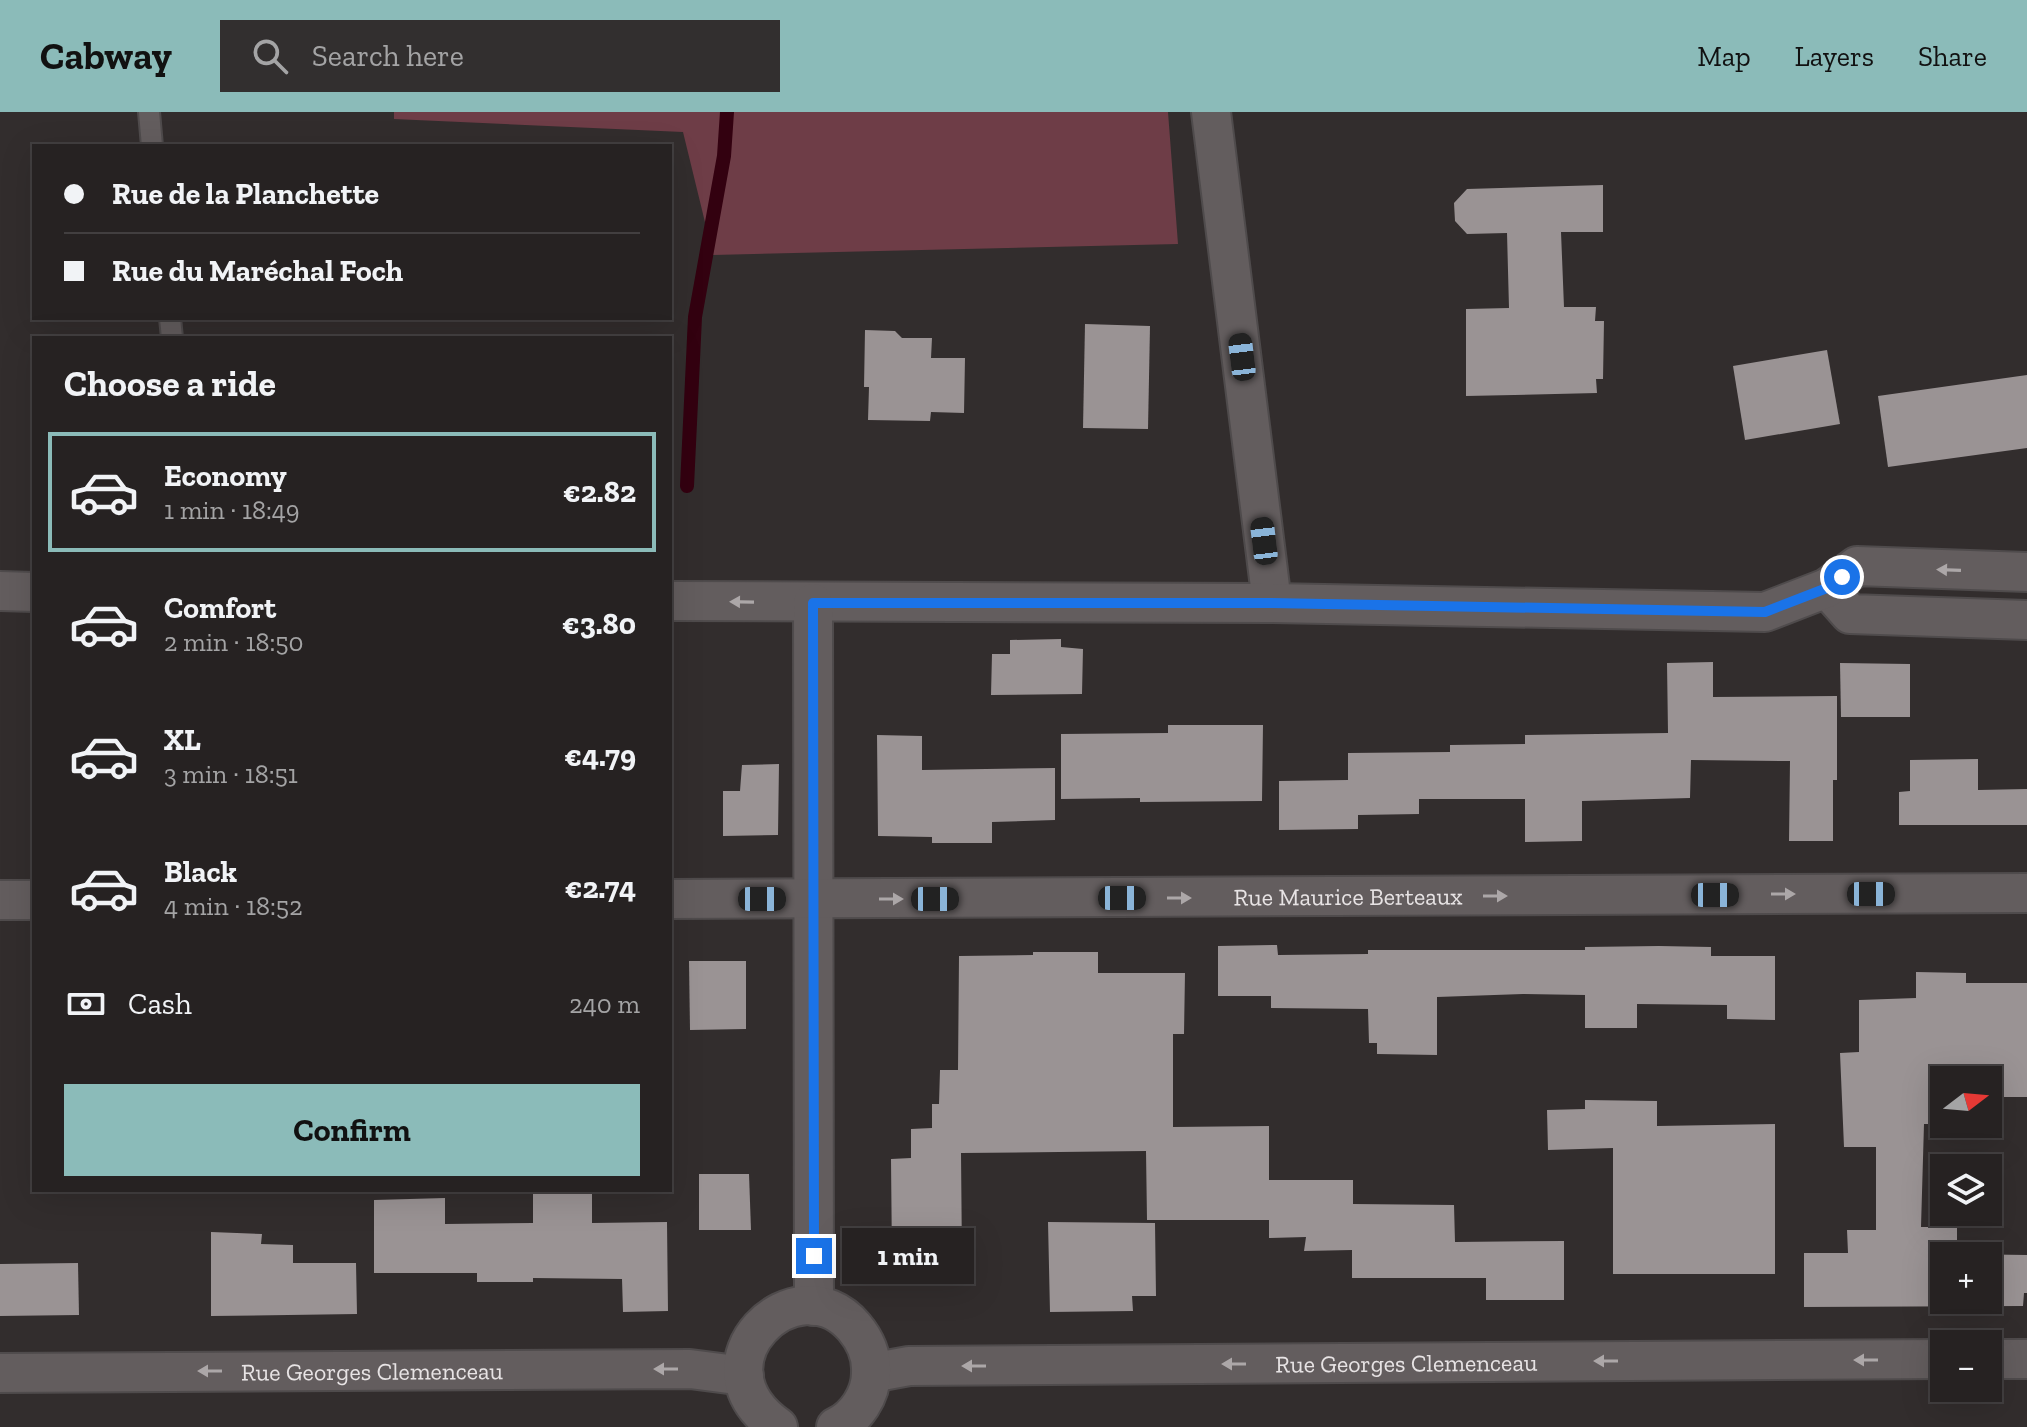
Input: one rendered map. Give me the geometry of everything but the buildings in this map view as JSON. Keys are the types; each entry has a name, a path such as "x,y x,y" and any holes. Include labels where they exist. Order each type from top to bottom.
{"street":[{"path":"1211,112 1272,603"},
{"path":"672,601 1272,603 1765,612 1827,588 1857,566 2027,572"},
{"path":"1827,588 1850,614 2027,620"},
{"path":"0,591 32,592"},
{"path":"813,603 814,1306"},
{"name":"Rue Maurice Berteaux","path":"672,899 2027,893"},
{"path":"0,900 32,900"},
{"path":"763,1424 744,1376 745,1357 751,1339 762,1324 777,1313 795,1307 814,1306 833,1311 849,1321 865,1345 871,1373 867,1393 857,1411 836,1427"},
{"name":"Rue Georges Clemenceau","path":"871,1373 909,1366 1930,1359"},
{"path":"2002,1359 2027,1359"},
{"name":"Rue Georges Clemenceau","path":"0,1373 690,1369 744,1376"}],"lane":[{"path":"149,112 152,144"}],"shaded area":[{"path":"394,112 1168,112 1178,244 713,255 683,132 394,119"}],"waterway":[{"path":"687,486 695,317 724,156 727,112"}],"route":[{"path":"814,1256 813,603 1272,603 1765,612 1827,588 1842,577"}]}
